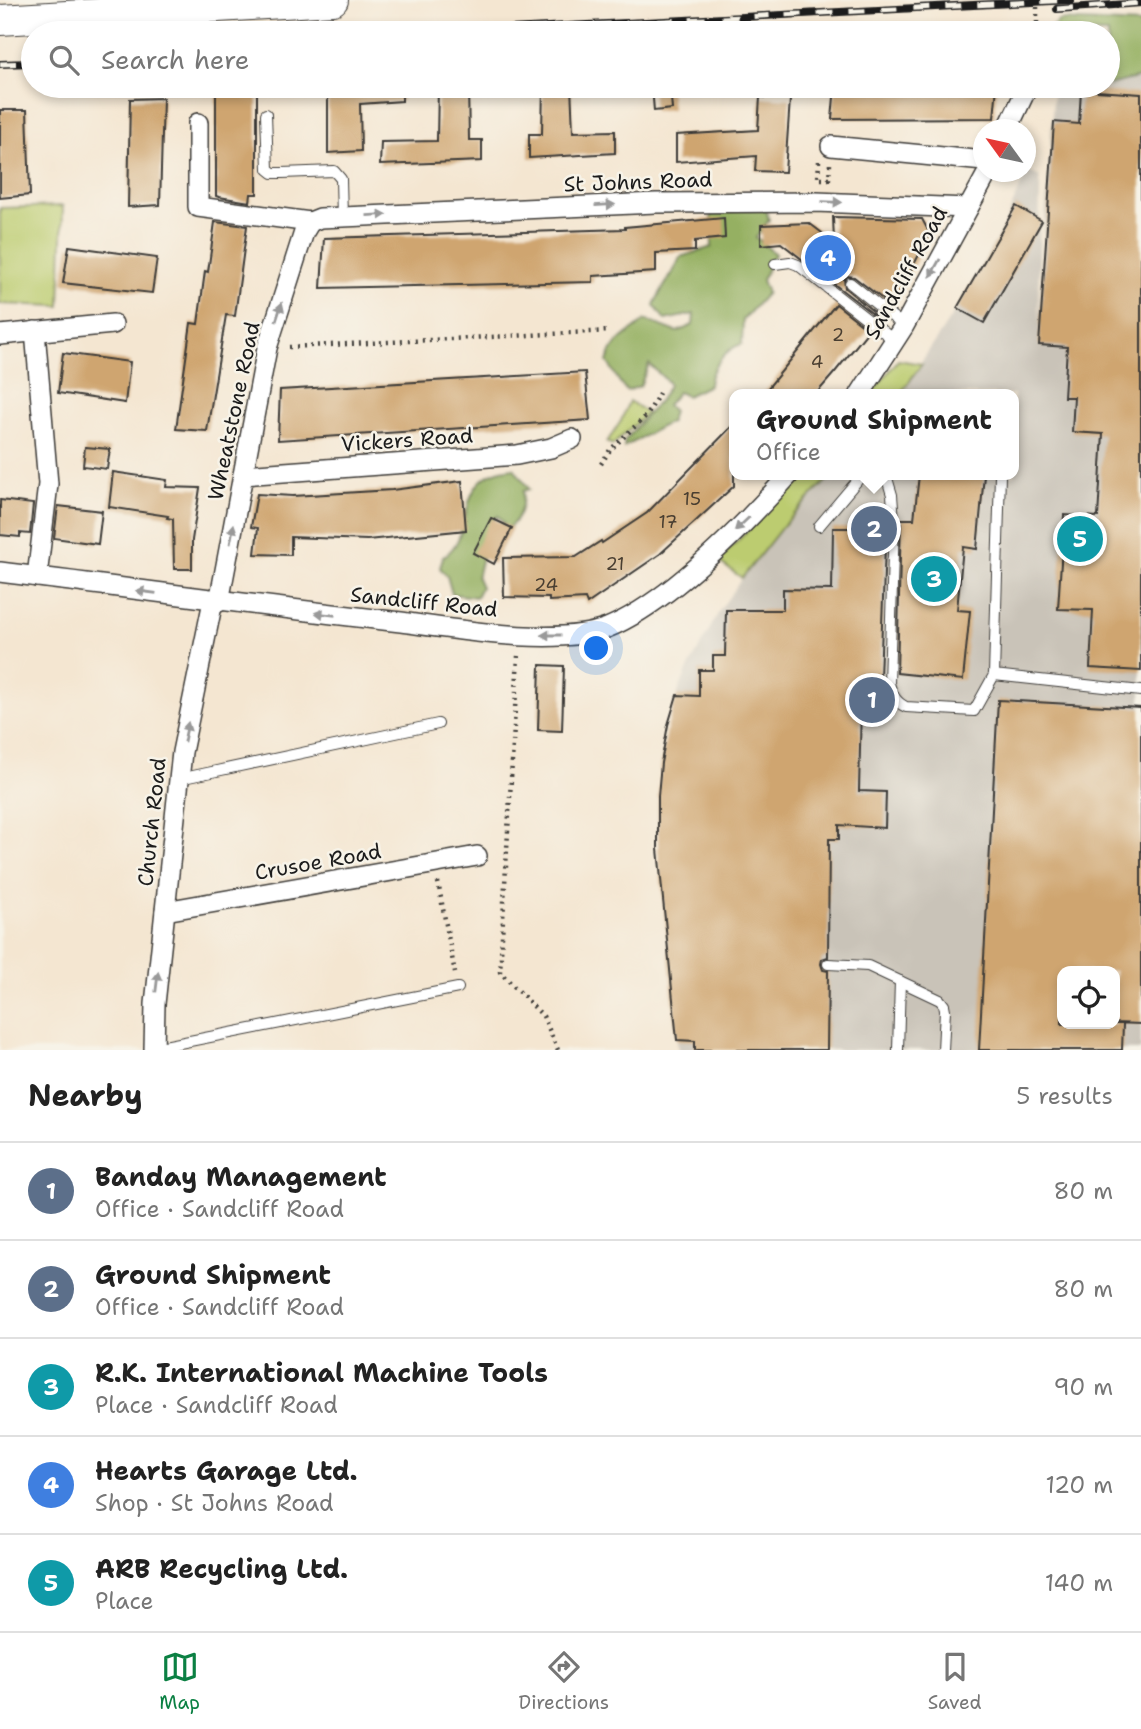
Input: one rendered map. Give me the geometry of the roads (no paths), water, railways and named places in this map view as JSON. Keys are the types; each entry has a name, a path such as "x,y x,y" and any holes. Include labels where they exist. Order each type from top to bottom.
{"main road":[{"path":"0,20 333,0"}],"street":[{"path":"1012,119 1022,98"},
{"path":"198,123 198,207 310,222"},
{"path":"831,146 973,160"},
{"name":"Sandcliff Road","path":"863,389 899,333 982,182"},
{"name":"St Johns Road","path":"310,222 320,218 656,203 816,202 968,208"},
{"name":"Wheatstone Road","path":"216,601 267,348 304,232 310,222"},
{"path":"0,335 113,324"},
{"path":"35,331 48,484 37,577"},
{"name":"Vickers Road","path":"243,475 517,455 551,448 572,439"},
{"name":"Sandcliff Road","path":"0,572 216,601 519,635 572,635 606,628 645,606 690,573 784,480"},
{"name":"Church Road","path":"154,1049 155,1004 182,752 216,601"},
{"name":"Crusoe Road","path":"165,911 477,856"}],"lane":[{"path":"266,114 268,169 273,173 334,172 341,179 342,217"},
{"path":"775,264 790,262 798,265 899,333"},
{"path":"850,283 899,333"},
{"path":"819,526 858,480"},
{"path":"888,480 894,521 889,683 892,694 898,704 906,707 974,711 994,675 1000,480"},
{"path":"994,675 1141,691"},
{"path":"179,779 438,724"},
{"path":"828,964 865,965 940,1000 944,1005 943,1050"},
{"path":"898,1050 900,981"},
{"path":"154,1049 458,988"}],"railway":[{"path":"666,21 1071,0"},
{"path":"1057,9 1141,3"},
{"path":"0,64 21,63"}],"place":[{"name":"Hearts Garage Ltd.","path":"828,258"},
{"name":"Ground Shipment","path":"874,529"},
{"name":"ARB Recycling Ltd.","path":"1080,539"},
{"name":"R.K. International Machine Tools","path":"934,579"},
{"name":"Banday Management","path":"872,700"}]}
